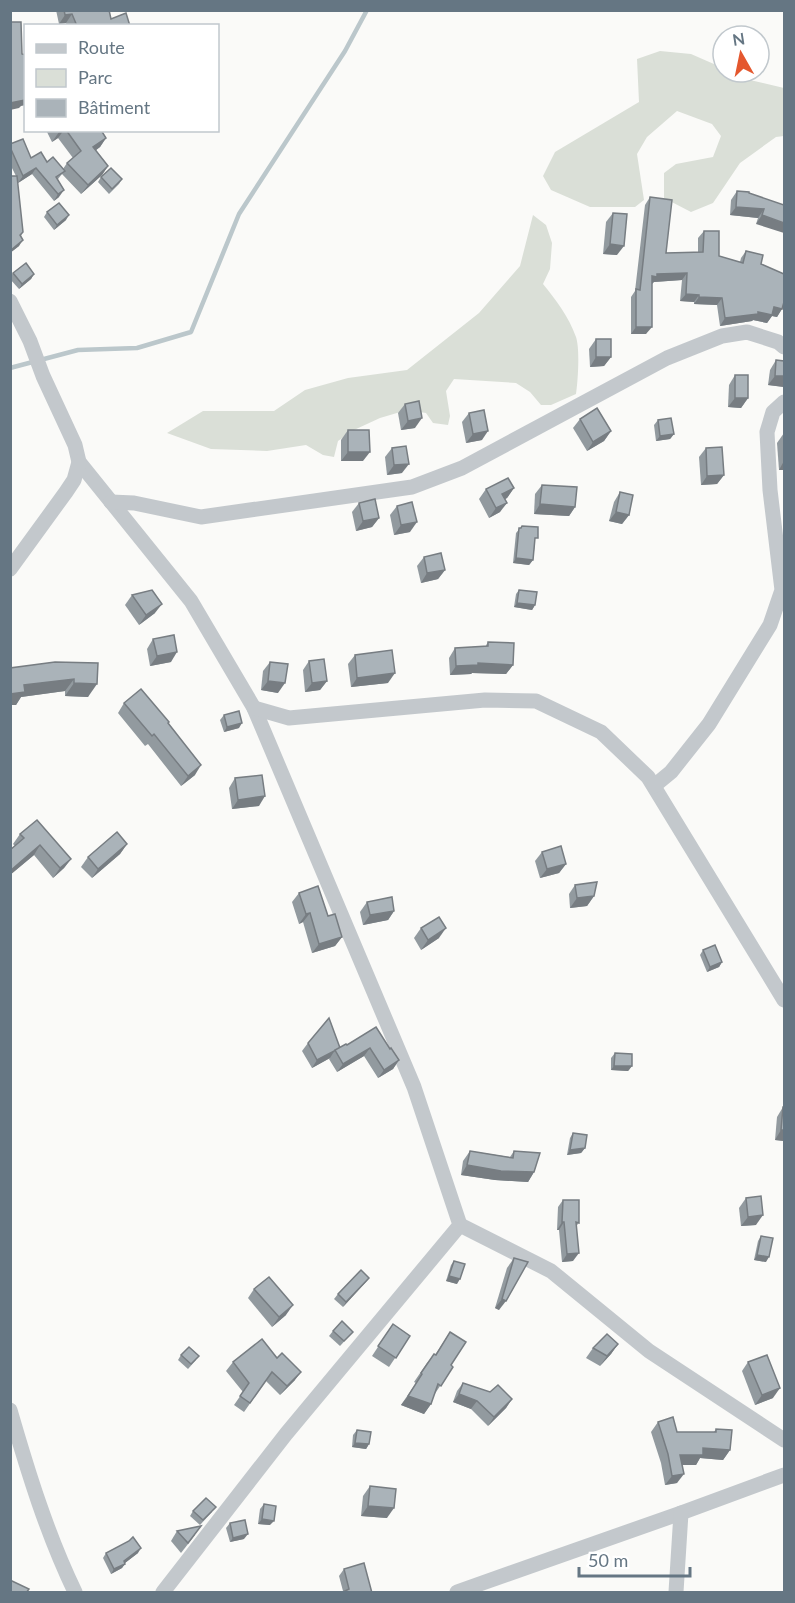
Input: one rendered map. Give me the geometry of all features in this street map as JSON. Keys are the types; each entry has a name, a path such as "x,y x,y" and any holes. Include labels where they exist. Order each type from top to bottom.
{"street":[{"path":"10,301 75,445 79,462 191,601 254,708 414,1087 460,1225 551,1271 649,1351 784,1440"},
{"path":"111,502 134,503 201,518 412,487 462,468 667,358 722,336 747,332 778,342 784,347"},
{"path":"654,786 671,772 709,724 770,625 782,590 770,490 767,432 773,412 784,402"},
{"path":"10,570 74,480 79,462"},
{"path":"254,708 290,717 485,700 536,701 601,732 648,777 784,1000"},
{"path":"163,1593 286,1434 460,1225"},
{"path":"10,1410 58,1557 75,1593"},
{"path":"457,1593 784,1475"},
{"path":"676,1593 681,1513"}],"green space":[{"path":"660,51 691,54 711,63 711,84 767,84 784,88 784,136 776,137 740,163 713,203 691,212 664,198 664,173 676,164 713,157 721,136 712,124 677,111 647,137 637,154 644,200 635,207 590,207 551,190 543,176 555,152 639,102 637,59"},
{"path":"533,215 546,225 552,243 550,269 543,284 566,316 576,337 578,373 576,394 551,405 541,405 530,392 516,383 454,379 446,391 450,416 448,425 433,423 426,413 407,410 380,418 354,430 338,441 334,457 323,455 306,445 267,451 211,449 167,433 203,411 274,411 305,390 348,378 407,370 479,313 520,266"}],"building":[{"path":"64,10 109,10 111,19 126,13 129,24 76,24 72,14 65,15"},
{"path":"10,22 21,22 24,100 10,103"},
{"path":"67,132 102,132 106,138 93,147 108,166 88,185 67,163 81,151"},
{"path":"23,139 31,158 41,152 47,162 53,157 65,171 56,177 64,190 58,194 36,168 23,176 10,144"},
{"path":"111,168 122,179 112,189 101,177"},
{"path":"10,176 17,176 23,232 20,235 23,240 11,250"},
{"path":"737,191 749,192 784,205 784,223 762,215 764,209 736,207"},
{"path":"650,197 672,200 666,253 703,252 704,231 719,231 719,256 743,263 746,251 763,255 761,264 784,274 782,309 774,307 772,315 758,312 758,314 725,318 722,298 686,294 687,273 657,274 657,277 652,276 652,327 636,327 636,289 640,290"},
{"path":"59,203 69,215 57,225 47,212"},
{"path":"613,213 627,214 624,246 610,244"},
{"path":"26,263 34,274 22,284 13,273"},
{"path":"596,339 611,339 611,357 596,357"},
{"path":"776,360 784,361 784,376 775,376"},
{"path":"735,375 748,375 748,398 735,398"},
{"path":"419,401 422,418 408,421 405,404"},
{"path":"597,408 611,431 593,442 580,419"},
{"path":"484,410 488,431 473,434 469,413"},
{"path":"671,418 674,434 660,436 658,420"},
{"path":"348,430 369,430 370,452 348,452"},
{"path":"406,446 409,464 394,465 392,448"},
{"path":"722,447 724,475 707,476 706,448"},
{"path":"508,478 514,488 502,494 507,503 496,508 486,489"},
{"path":"542,485 577,487 575,507 540,504"},
{"path":"620,492 633,495 629,515 616,512"},
{"path":"375,499 379,518 363,521 359,503"},
{"path":"412,502 417,522 401,525 397,506"},
{"path":"522,526 538,527 533,560 516,558 519,528"},
{"path":"441,553 445,570 427,573 424,557"},
{"path":"152,590 162,604 146,615 132,595"},
{"path":"519,590 537,592 535,605 517,603"},
{"path":"174,635 177,652 157,656 153,639"},
{"path":"488,642 514,643 513,665 478,663 478,665 456,666 455,648 488,646"},
{"path":"392,650 395,673 357,678 355,655"},
{"path":"324,659 327,681 312,683 309,661"},
{"path":"55,662 98,663 97,684 74,683 74,679 24,685 25,692 10,694 10,668"},
{"path":"270,662 288,664 285,683 268,681"},
{"path":"141,689 201,765 188,776 154,734 152,736 124,703"},
{"path":"239,711 242,723 227,727 224,715"},
{"path":"262,775 265,796 238,800 235,778"},
{"path":"37,820 71,859 60,868 40,845 10,871 10,850 24,838 20,834"},
{"path":"117,832 127,844 98,869 88,857"},
{"path":"561,846 566,864 547,869 542,852"},
{"path":"597,882 594,896 577,898 575,885"},
{"path":"318,886 328,916 335,914 342,937 319,944 310,913 306,914 299,893"},
{"path":"392,897 394,911 370,915 367,902"},
{"path":"439,917 446,928 428,940 421,928"},
{"path":"715,945 722,962 710,967 703,950"},
{"path":"329,1018 340,1048 317,1060 308,1043"},
{"path":"376,1027 399,1060 384,1070 370,1048 343,1064 335,1050"},
{"path":"615,1053 632,1054 632,1066 614,1066"},
{"path":"783,1107 784,1130 781,1130"},
{"path":"573,1133 587,1135 585,1148 570,1150"},
{"path":"470,1151 513,1158 514,1151 540,1153 534,1172 501,1171 467,1165"},
{"path":"761,1196 763,1215 748,1217 746,1198"},
{"path":"563,1200 579,1200 579,1223 576,1222 579,1253 567,1254 564,1222 562,1222"},
{"path":"761,1236 773,1238 769,1257 757,1255"},
{"path":"514,1258 528,1262 506,1301 502,1299"},
{"path":"454,1261 465,1264 460,1279 449,1276"},
{"path":"361,1270 369,1278 346,1302 338,1294"},
{"path":"269,1277 293,1305 279,1317 254,1289"},
{"path":"342,1321 353,1332 344,1341 333,1331"},
{"path":"393,1324 410,1336 396,1358 378,1346"},
{"path":"450,1332 466,1342 441,1386 438,1384 431,1404 408,1396 421,1373 434,1354 436,1355"},
{"path":"607,1334 618,1344 607,1356 593,1348"},
{"path":"262,1339 277,1358 282,1353 301,1372 287,1386 272,1372 250,1403 240,1396 249,1383 233,1362"},
{"path":"189,1347 199,1356 191,1364 181,1355"},
{"path":"767,1355 780,1388 762,1395 748,1362"},
{"path":"463,1383 490,1392 498,1385 512,1399 494,1417 477,1401 459,1394"},
{"path":"673,1417 677,1432 732,1430 730,1450 703,1448 703,1455 680,1455 684,1474 672,1476 658,1422"},
{"path":"357,1430 371,1432 369,1444 355,1443"},
{"path":"370,1486 396,1489 394,1508 368,1506"},
{"path":"206,1498 216,1507 203,1520 193,1511"},
{"path":"264,1504 276,1506 274,1521 262,1519"},
{"path":"245,1520 248,1534 233,1538 230,1523"},
{"path":"201,1526 188,1543 177,1531"},
{"path":"133,1537 141,1548 124,1561 125,1564 114,1569 106,1553"},
{"path":"364,1563 372,1593 341,1593 349,1589 344,1569"},
{"path":"12,1581 29,1589 26,1593 10,1593"}],"waterway":[{"path":"10,368 78,350 137,348 191,332 239,214 345,51 367,10"}]}
